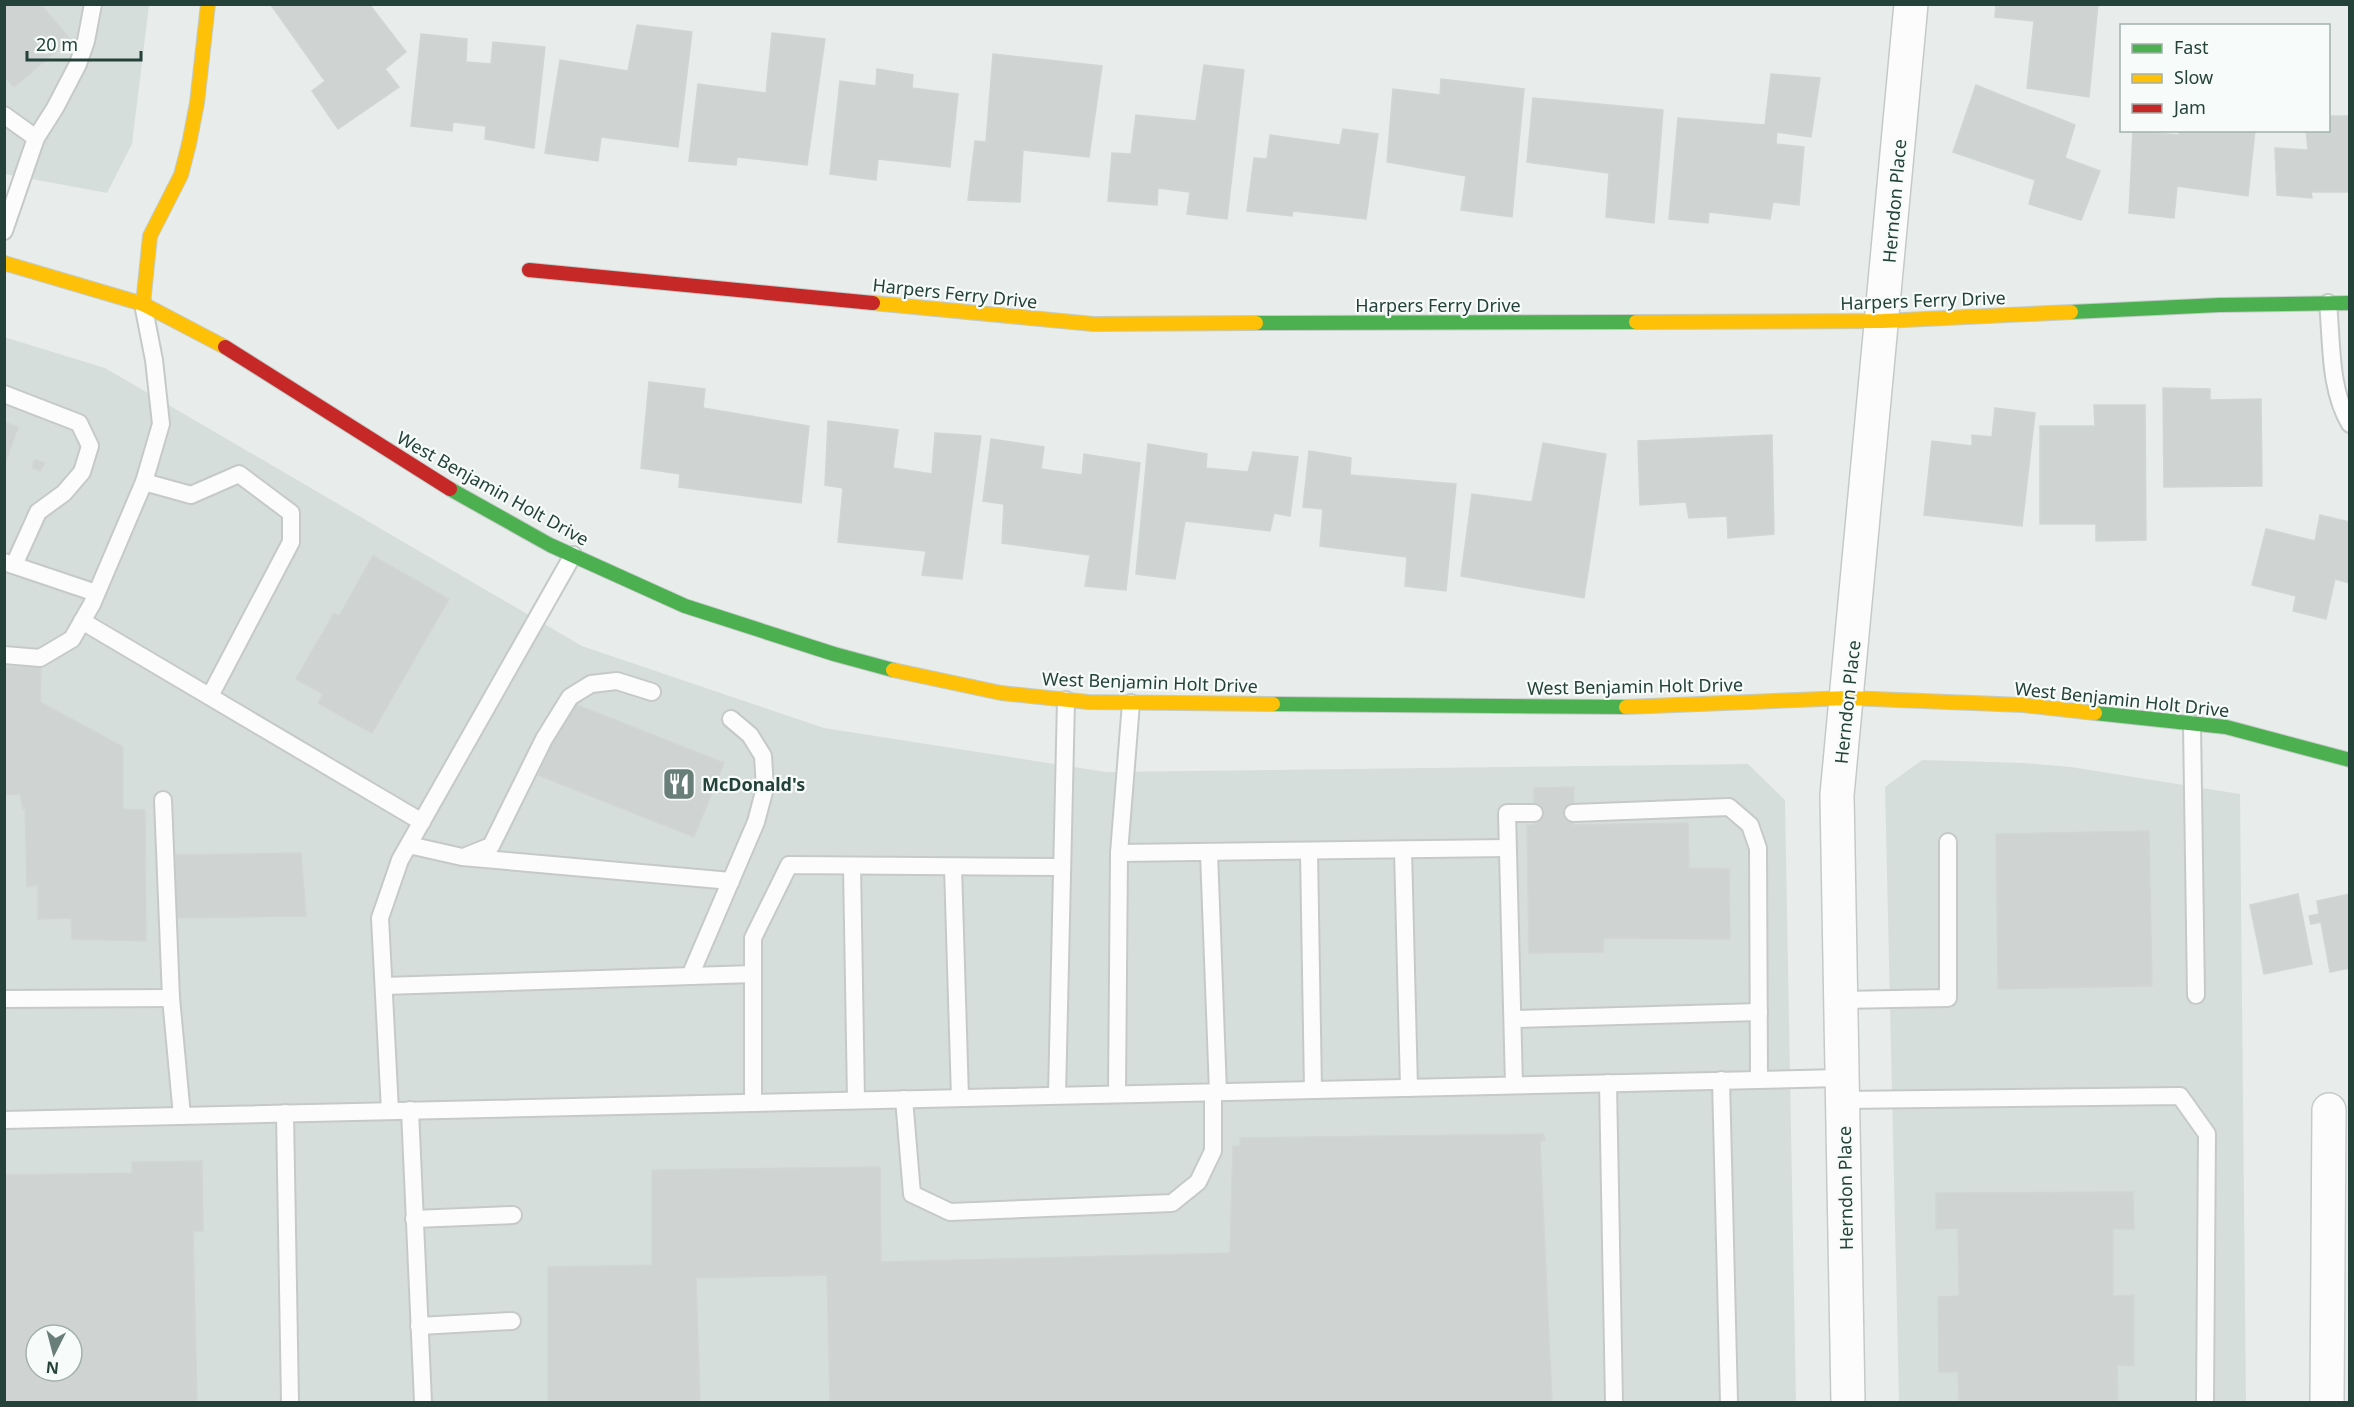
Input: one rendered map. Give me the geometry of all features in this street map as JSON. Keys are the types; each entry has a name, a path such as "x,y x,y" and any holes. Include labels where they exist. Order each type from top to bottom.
{"main road":[{"path":"142,304 150,236 181,175 189,144 208,4"},
{"name":"West Benjamin Holt Drive","path":"4,263 142,304 227,348 434,480 550,545 686,606 834,654 913,675 1001,693 1066,700 1131,703 1611,708 1848,698 2023,705 2226,727 2349,760"},
{"name":"Harpers Ferry Drive","path":"529,270 1093,324 1883,321 2219,305 2349,303"}],"street":[{"name":"Herndon Place","path":"1848,1402 1837,795 1848,698 1911,4"},
{"path":"2327,1402 2329,1110"}],"lane":[{"path":"4,231 36,138 56,108 78,64 86,41 93,4"},
{"path":"4,116 36,138"},
{"path":"2328,303 2340,408 2349,424"},
{"path":"4,655 40,658 72,639 96,593 144,482 161,424 154,360 142,304"},
{"path":"4,394 79,423 90,446 82,472 64,493 38,512 9,563 96,593"},
{"path":"144,482 191,495 239,474 291,513 291,542 210,696"},
{"path":"390,1111 380,918 400,860 573,555"},
{"path":"82,621 422,822"},
{"path":"462,857 491,846 544,739 570,697 591,684 617,681 652,692"},
{"path":"1056,1095 1066,700"},
{"path":"1117,1094 1119,854 1131,703"},
{"path":"690,976 756,822 765,788 763,756 750,735 731,719"},
{"path":"2192,723 2196,995"},
{"path":"163,800 171,998 182,1116"},
{"path":"1573,813 1729,807 1750,825 1758,848 1759,1079"},
{"path":"1514,1085 1507,813 1534,813"},
{"path":"1841,1000 1948,998 1948,842"},
{"path":"409,844 462,857 731,881"},
{"path":"1119,854 1507,848"},
{"path":"1403,850 1409,1088"},
{"path":"1309,852 1313,1090"},
{"path":"904,1099 912,1194 950,1212 1172,1203 1198,1182 1213,1151 1216,1092 1209,853"},
{"path":"753,1102 753,938 789,865 1062,867"},
{"path":"852,866 856,1100"},
{"path":"953,867 960,1098"},
{"path":"384,986 753,974"},
{"path":"4,999 171,998"},
{"path":"1513,1019 1759,1012"},
{"path":"4,1120 1759,1079 1842,1089 2180,1096 2207,1134 2205,1402"},
{"path":"1721,1080 1729,1402"},
{"path":"1608,1083 1614,1402"},
{"path":"410,1110 423,1402"},
{"path":"285,1113 290,1402"},
{"path":"414,1219 513,1215"},
{"path":"419,1326 512,1321"}],"shaded area":[{"path":"4,5 149,5 132,144 107,193 5,174"},
{"path":"4,337 105,368 582,646 824,728 1106,772 1748,764 1785,800 1796,1402 5,1402"},
{"path":"1922,760 2071,767 2240,794 2246,1402 1899,1402 1885,787"}],"building":[{"path":"4,4 40,4 70,39 14,87 4,76"},
{"path":"369,4 406,52 385,69 399,87 338,129 312,91 325,81 271,5"},
{"path":"1996,4 2098,4 2089,97 2027,88 2034,21 1995,17"},
{"path":"637,25 692,32 678,147 601,137 598,161 545,153 560,60 628,71"},
{"path":"772,33 825,39 807,165 737,157 736,165 689,161 698,84 766,93"},
{"path":"421,34 467,39 466,62 491,64 493,42 545,47 534,148 485,139 486,126 453,122 452,131 411,126"},
{"path":"993,54 1102,66 1089,157 1023,150 1020,202 968,200 975,141 986,142"},
{"path":"1204,65 1244,70 1227,219 1187,214 1190,192 1158,188 1157,205 1108,201 1112,153 1131,154 1136,115 1196,121"},
{"path":"877,69 913,75 912,88 958,94 950,167 878,159 876,180 830,174 840,81 876,86"},
{"path":"1771,74 1820,78 1811,137 1777,132 1776,144 1804,147 1799,205 1773,202 1770,219 1709,212 1708,223 1669,219 1678,118 1765,125"},
{"path":"1441,79 1524,89 1512,217 1461,210 1466,176 1387,162 1393,89 1440,95"},
{"path":"1976,85 2075,125 2065,158 2100,171 2081,220 2029,204 2035,180 1953,152"},
{"path":"1533,98 1663,110 1654,223 1606,217 1609,173 1527,162"},
{"path":"2330,116 2350,116 2350,192 2311,192 2312,198 2277,195 2275,148 2308,150 2306,132 2330,132"},
{"path":"1343,129 1378,134 1366,219 1293,211 1292,216 1247,211 1254,158 1267,159 1270,135 1340,145"},
{"path":"2133,132 2179,135 2179,132 2255,132 2248,196 2177,186 2174,218 2129,213"},
{"path":"649,382 705,389 703,408 809,426 801,503 679,487 680,474 641,468"},
{"path":"2163,388 2210,389 2210,400 2261,399 2262,486 2164,487"},
{"path":"2094,405 2145,405 2146,540 2096,541 2096,524 2040,524 2040,426 2095,426"},
{"path":"1995,408 2035,413 2022,526 1924,515 1932,441 1972,446 1972,435 1992,437"},
{"path":"828,421 898,430 893,468 932,474 935,433 981,436 962,579 922,575 926,551 838,542 843,488 825,485"},
{"path":"4,422 18,427 4,466"},
{"path":"1772,435 1774,534 1728,538 1727,516 1689,518 1686,502 1640,505 1638,441"},
{"path":"991,439 1044,447 1041,469 1082,475 1084,454 1140,463 1126,590 1085,586 1090,555 1002,543 1004,504 983,501"},
{"path":"1543,443 1606,454 1584,598 1461,576 1472,494 1532,502"},
{"path":"1148,444 1207,454 1206,468 1248,472 1253,452 1298,457 1290,516 1274,513 1270,531 1185,521 1175,579 1136,574"},
{"path":"1309,451 1351,458 1350,475 1456,484 1446,591 1405,586 1407,557 1320,546 1323,509 1303,507"},
{"path":"35,460 45,463 40,471 32,468"},
{"path":"2320,515 2350,522 2350,583 2335,579 2326,619 2293,611 2296,596 2252,585 2266,529 2315,541"},
{"path":"373,556 449,599 372,733 318,703 323,694 296,679 334,613 339,616"},
{"path":"4,667 41,667 40,702 123,747 123,809 145,810 146,941 72,939 71,918 38,919 38,885 27,887 25,808 23,809 20,794 4,795"},
{"path":"567,701 724,763 694,837 538,775"},
{"path":"1574,787 1573,825 1688,823 1689,868 1729,869 1730,939 1604,938 1603,952 1529,953 1527,825 1534,825 1534,788"},
{"path":"2149,831 2152,986 1998,989 1996,834"},
{"path":"301,853 306,916 177,918 175,855"},
{"path":"2298,894 2312,964 2264,974 2250,905"},
{"path":"2350,894 2350,968 2330,972 2321,922 2311,924 2309,916 2319,914 2317,901"},
{"path":"1543,1134 1545,1140 1540,1141 1552,1402 830,1402 827,1275 696,1278 700,1402 548,1402 548,1267 652,1265 652,1170 880,1167 881,1262 1230,1253 1233,1146 1240,1146 1240,1138"},
{"path":"202,1161 203,1231 193,1231 197,1402 4,1402 4,1175 132,1173 132,1162"},
{"path":"2133,1192 2134,1229 2113,1229 2113,1296 2134,1295 2134,1366 2117,1365 2118,1402 1959,1402 1958,1372 1939,1372 1938,1297 1959,1296 1958,1228 1936,1229 1936,1193"}],"traffic: fast":[{"path":"2071,312 2219,305 2350,303"},
{"path":"1256,323 1636,322"},
{"path":"450,489 550,545 685,606 834,654 893,670"},
{"path":"1273,704 1626,707"},
{"path":"2095,713 2226,727 2350,760"}],"traffic: slow":[{"path":"143,304 150,236 181,175 189,144 197,103 208,4"},
{"path":"4,263 143,304 225,347"},
{"path":"873,303 1093,324 1256,323"},
{"path":"1636,322 1883,321 2071,312"},
{"path":"893,670 1001,693 1088,702 1273,704"},
{"path":"1626,707 1848,698 2023,705 2095,713"}],"traffic: jam":[{"path":"529,270 873,303"},
{"path":"225,347 450,489"}],"place":[{"name":"McDonald's","path":"679,784"}]}
